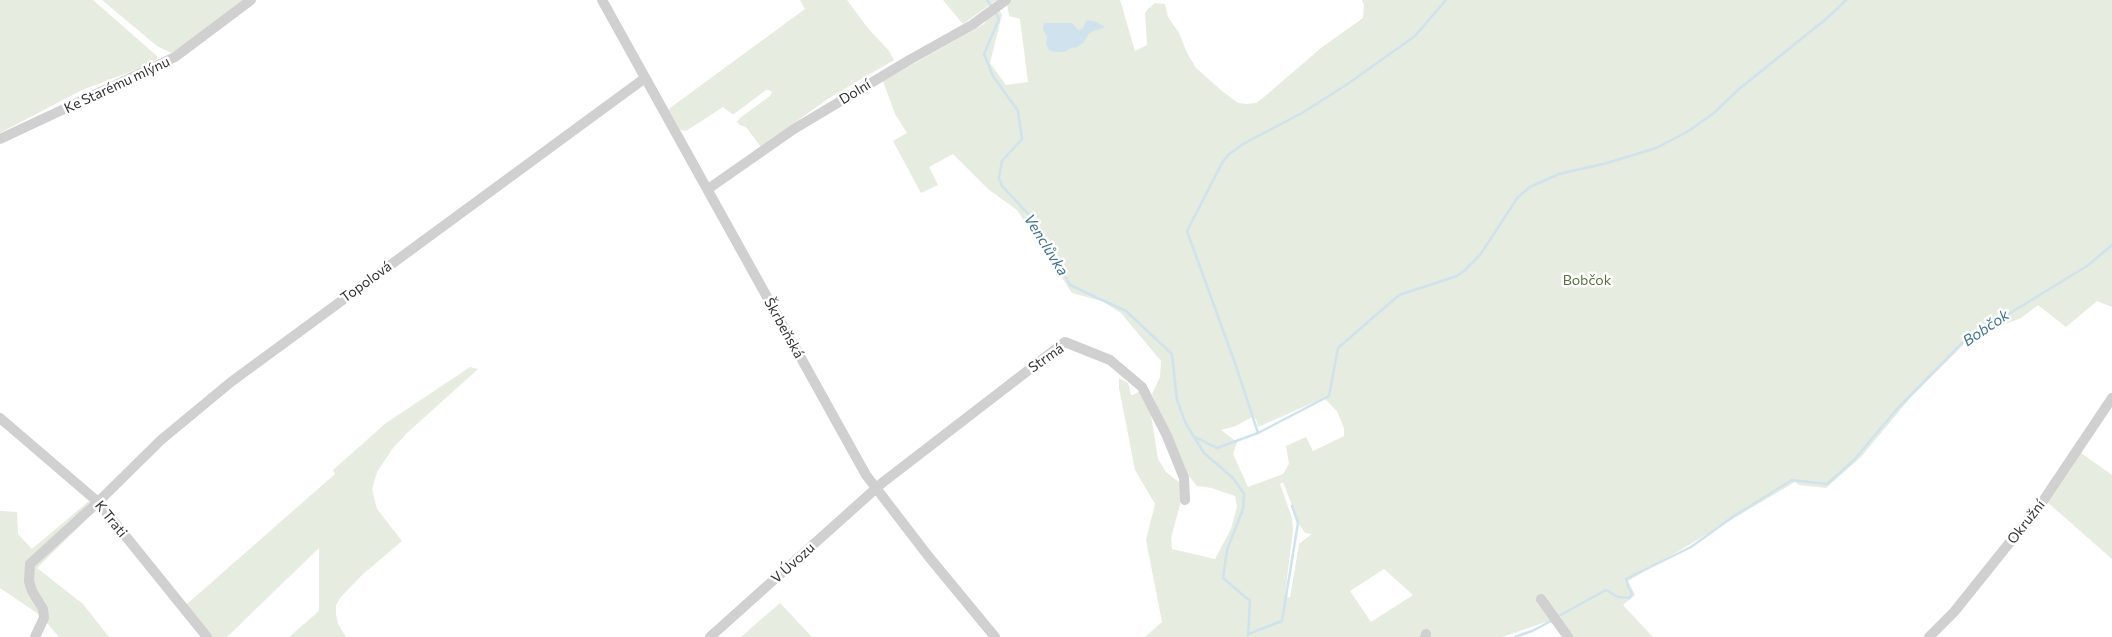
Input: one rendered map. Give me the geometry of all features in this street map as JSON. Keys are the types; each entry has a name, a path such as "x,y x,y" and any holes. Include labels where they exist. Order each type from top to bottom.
{"street":[{"name":"Ke Starému mlýnu","path":"0,139 175,58 251,0"},
{"name":"Škrbeňská","path":"602,0 866,475 995,637"},
{"name":"Dolní","path":"708,189 794,129 911,59 972,26 998,6"},
{"name":"Topolová","path":"34,637 44,618 43,609 32,591 29,580 30,564 98,502 161,440 231,382 645,78"},
{"name":"Strmá","path":"876,489 1065,342 1110,360 1142,386 1167,436 1184,478 1185,500"},
{"name":"Okružní","path":"1929,637 1954,612 2043,501 2112,398"},
{"name":"K Trati","path":"0,418 98,502 206,637"},
{"name":"V Úvozu","path":"710,637 876,489"},
{"path":"1541,599 1568,637"}],"green space":[{"path":"0,0 93,0 157,56 157,59 135,70 82,90 0,133"},
{"path":"102,0 243,0 184,46 171,53 157,46"},
{"path":"800,0 847,0 867,27 889,51 894,60 829,98 761,147 746,127 737,122 770,96 772,92 769,90 766,90 734,114 723,107 686,131 680,130 669,110 670,108 805,9"},
{"path":"943,0 999,0 963,24"},
{"name":"Bobčok","path":"1011,0 1120,0 1135,51 1147,45 1145,13 1155,3 1165,4 1168,17 1179,33 1187,53 1196,68 1238,103 1246,104 1256,103 1263,98 1321,48 1363,18 1364,5 1362,0 2112,0 2112,307 2097,301 2066,327 2038,305 2021,318 1971,337 1911,397 1861,457 1826,488 1799,485 1795,482 1628,581 1635,595 1623,605 1653,637 1572,637 1564,626 1546,622 1502,637 1145,637 1162,622 1146,540 1155,504 1135,470 1119,388 1119,378 1128,383 1131,395 1142,390 1149,403 1158,459 1166,472 1180,483 1182,497 1171,538 1172,549 1215,559 1231,529 1237,507 1235,496 1212,488 1197,486 1184,470 1152,394 1160,377 1161,361 1121,313 1102,301 1072,293 1017,210 988,189 953,154 929,167 938,185 921,193 893,141 907,133 895,114 883,81 984,24 999,9 1002,15 990,63 1006,85 1028,82 1020,19 1009,16 1007,3","holes":["1324,398 1337,411 1344,428 1344,436 1313,451 1306,437 1286,446 1289,464 1283,474 1248,487 1233,454 1237,442 1221,430 1236,426 1252,417 1256,419 1258,427","1283,482 1300,526 1305,533 1312,534 1299,544 1290,598 1285,595 1293,530 1292,518 1280,484","1384,569 1413,595 1371,622 1350,591"]},
{"path":"470,367 478,369 407,433 393,448 377,472 372,489 377,509 402,541 362,575 340,598 336,605 336,614 338,624 346,637 289,637 319,611 319,548 227,637 211,637 187,609 187,604 335,474 333,470 386,423"},
{"path":"2081,453 2112,475 2112,559 2046,501"},
{"path":"89,501 97,509 37,568 83,604 109,637 59,637 40,615 0,588 0,511 17,512 18,534 32,549"},
{"path":"780,603 812,637 741,637"}],"water":[{"path":"1087,20 1094,21 1105,27 1089,33 1083,43 1075,48 1073,47 1064,52 1049,50 1046,44 1047,37 1043,29 1044,23 1072,23 1078,30 1082,29"}],"waterway":[{"name":"Venclůvka","path":"987,0 992,7"},
{"path":"1258,433 1187,231 1228,155 1243,144 1302,113 1346,85 1415,36 1446,0"},
{"path":"1193,436 1217,448 1258,433 1329,396 1338,348 1399,295 1457,276 1465,270 1480,255 1518,197 1530,187 1559,174 1607,163 1656,148 1687,132 1714,113 1739,89 1826,19 1846,0"},
{"name":"Venclůvka","path":"995,12 999,19 984,54 993,76 1018,111 1022,139 1002,161 999,178 1002,186 1034,220 1070,285 1126,311 1172,354 1177,400 1186,424 1204,453 1233,478 1244,494 1243,509 1227,550 1223,578 1250,601 1248,637"},
{"name":"Bobčok","path":"1557,617 1606,590 1618,597 1629,598 1632,594 1626,579 1691,547 1734,516 1792,480 1827,484 1854,460 1897,409 1969,336 1984,329 2087,266 2112,245"},
{"path":"1248,634 1282,621 1298,523 1292,506"},
{"name":"Bobčok","path":"1515,637 1553,620"}]}
